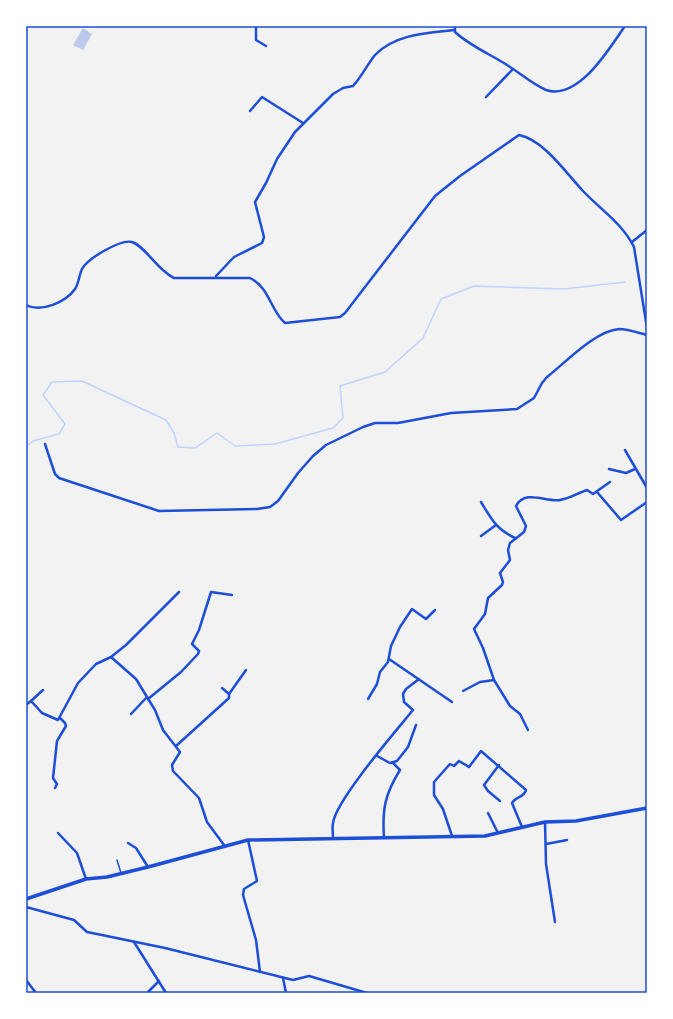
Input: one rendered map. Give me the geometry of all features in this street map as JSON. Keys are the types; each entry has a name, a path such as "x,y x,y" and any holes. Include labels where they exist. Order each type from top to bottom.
{"main road":[{"path":"26,899 86,879 148,867 224,845 248,840 486,836 545,822 576,821 647,808"}],"street":[{"path":"256,26 256,40 266,46"},
{"path":"454,30 455,26"},
{"path":"216,277 234,257 262,243 264,237 255,202 277,159 295,132 333,94 343,88 353,86 376,54 388,45 414,35 454,30 466,41 547,90 564,90 581,81 592,72 625,26"},
{"path":"486,97 513,70"},
{"path":"250,111 262,97 303,123"},
{"path":"26,304 40,308 47,307 68,295 76,287 82,269 88,262 116,245 128,242 134,243 140,247 165,273 174,278 250,278 256,281 265,289 278,316 285,323 340,317 345,313 434,196 465,172 519,135 528,138 545,150 584,192 617,221 632,242 647,328"},
{"path":"632,242 647,230"},
{"path":"45,444 54,474 59,478 159,511 257,509 270,507 278,501 298,473 313,456 326,445 363,426 375,423 398,422 451,413 517,409 534,398 547,377 594,339 606,332 620,329 647,335"},
{"path":"625,450 647,488"},
{"path":"609,469 626,473 635,469"},
{"path":"528,730 520,714 510,706 494,680 483,648 474,629 485,614 488,598 502,585 501,572 510,560 508,547 515,538 524,532 526,526 516,506 519,501 528,497 560,500 586,490 592,494 610,482"},
{"path":"597,492 621,520 647,502"},
{"path":"481,502 496,526 502,532 515,538"},
{"path":"481,536 496,526"},
{"path":"31,701 42,713 56,720 60,718 78,683 96,664 111,657 158,614 179,592"},
{"path":"131,714 148,698 181,672 198,654 199,651 192,644 199,630 211,592 232,595"},
{"path":"368,699 378,684 380,672 388,662 391,646 412,609 426,619 435,610"},
{"path":"111,657 133,675 148,698 158,715 163,730 180,752 172,765 173,771 199,798 208,822 224,845"},
{"path":"389,658 452,702"},
{"path":"176,746 229,698 229,694 246,670"},
{"path":"333,839 332,823 336,813 354,784 413,710 404,702 403,694 406,689 419,679"},
{"path":"463,691 480,682 494,680"},
{"path":"222,688 229,694"},
{"path":"26,705 43,690"},
{"path":"55,788 56,782 53,778 57,741 66,726 60,718"},
{"path":"393,763 397,761 404,752 416,725"},
{"path":"452,836 443,809 434,796 434,782 450,764 454,766 459,761 469,767 481,751 499,765 526,790 524,794 512,803 522,827"},
{"path":"377,756 393,763 400,770 390,787 385,802 386,812 383,817 384,838"},
{"path":"499,765 484,785 488,791 500,801"},
{"path":"488,813 498,833"},
{"path":"545,822 550,896 555,922"},
{"path":"58,833 76,853 86,879"},
{"path":"248,840 257,881 244,889 243,895 256,940 260,972"},
{"path":"546,844 567,840"},
{"path":"128,843 136,848 148,867"},
{"path":"26,908 74,920 89,932 134,941 283,978 296,980 309,976 367,993"},
{"path":"134,941 166,993"},
{"path":"283,978 286,993"},
{"path":"26,980 36,993"},
{"path":"147,993 159,982"}],"lane":[{"path":"117,860 121,873"}],"building":[{"path":"83,28 92,34 83,50 73,45"}],"waterway":[{"path":"26,447 33,441 59,434 65,424 43,395 52,382 82,381 166,420 174,433 178,447 195,448 217,433 235,446 275,444 333,428 343,418 340,386 385,372 423,338 441,299 474,286 564,289 625,282"}]}
